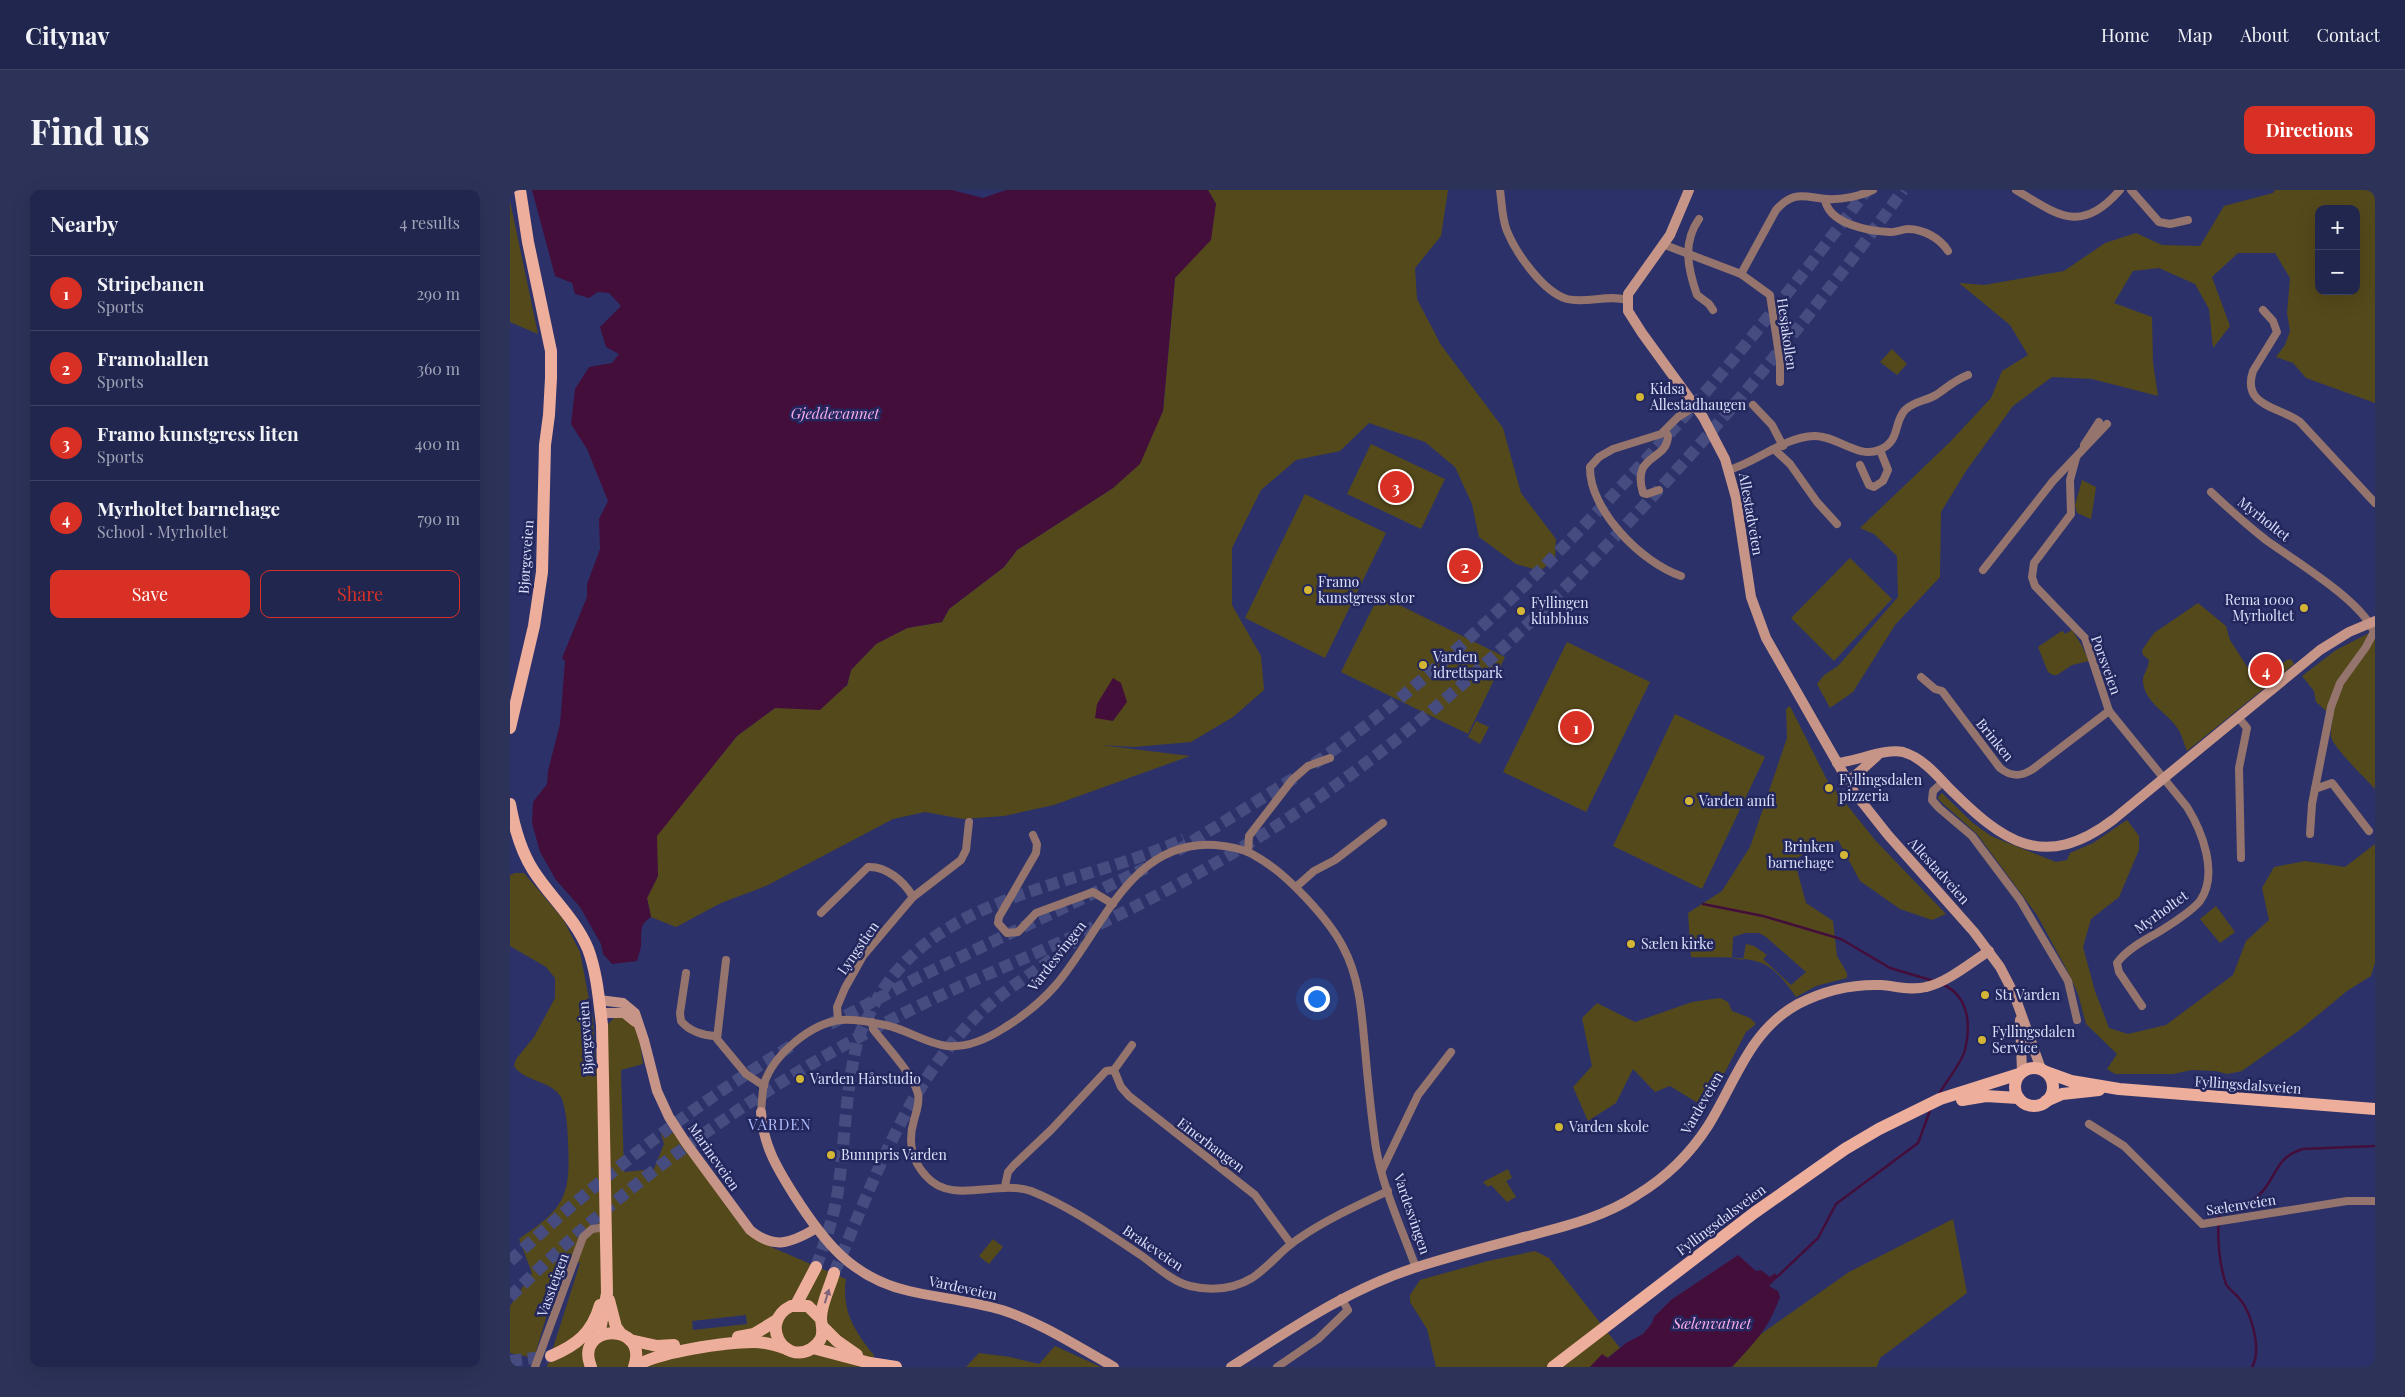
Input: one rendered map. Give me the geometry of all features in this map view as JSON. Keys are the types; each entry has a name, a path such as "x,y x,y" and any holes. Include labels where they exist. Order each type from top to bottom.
{"main road":[{"name":"Bjørgeveien","path":"510,728 534,626 542,572 545,445 542,421 546,326 520,190"},
{"path":"1628,300 1633,285 1665,245 1680,215 1689,190"},
{"name":"Allestadveien","path":"1628,300 1628,310 1642,334 1713,434 1729,470 1738,506 1752,597 1762,627 1782,666 1848,782 1888,836 1938,890 1989,951 2007,979 2044,1071"},
{"path":"1837,763 1855,762 1882,752 1896,751 1913,756 1980,818 2006,837 2021,843 2054,846 2070,844 2098,831 2330,643 2373,622"},
{"path":"1848,782 1882,752"},
{"name":"Bjørgeveien","path":"510,804 520,840 531,868 569,915 588,949 600,1006 608,1227 607,1286 595,1340 588,1358 591,1367"},
{"name":"Vardeveien","path":"1232,1367 1341,1298 1366,1286 1416,1268 1590,1219 1640,1194 1669,1172 1695,1143 1711,1120 1742,1061 1757,1039 1775,1020 1800,1003 1826,992 1860,985 1911,989 1927,987 1989,951"},
{"name":"Marineveien","path":"600,1006 624,1013 641,1028 657,1091 669,1117 686,1144 746,1225 764,1240 779,1243 795,1240 815,1229"},
{"name":"Allestadveien","path":"2020,1014 2020,1073"},
{"path":"2031,1068 2044,1071 2053,1086 2049,1098 2045,1102 2034,1106 2028,1105 2018,1098 2014,1087 2020,1073 2031,1068"},
{"name":"Fyllingsdalsveien","path":"2044,1071 2071,1081 2119,1089 2375,1109"},
{"name":"Fyllingsdalsveien","path":"1554,1367 1788,1187 1861,1139 1954,1094 1992,1084 2020,1073"},
{"name":"Fyllingsdalsveien","path":"2045,1102 2062,1094 2119,1089"},
{"name":"Fyllingsdalsveien","path":"1916,1111 1986,1096 2018,1098"},
{"name":"Vardesvingen","path":"761,1112 769,1153 815,1229"},
{"name":"Vardeveien","path":"815,1229 849,1264 879,1281 909,1291 1004,1311 1046,1329 1114,1367"},
{"path":"796,1305 816,1267"},
{"path":"814,1348 821,1338 822,1323 834,1273"},
{"name":"Bjørgeveien","path":"607,1286 616,1327 636,1349 634,1367"},
{"path":"607,1286 598,1311 585,1336 574,1346 551,1356 577,1352 607,1333 657,1346 735,1338 754,1334 777,1320 786,1309 796,1305 808,1306 837,1342 870,1363"},
{"path":"777,1320 776,1335 784,1347 790,1350"},
{"path":"634,1367 661,1355 733,1344 765,1343 802,1352 814,1348 870,1363 896,1367"}],"street":[{"path":"1500,190 1507,231 1513,244 1541,283 1567,299 1612,297 1628,300"},
{"path":"1741,274 1781,202 1797,193 1805,192 1825,199 1866,193 1873,190"},
{"path":"2016,190 2050,211 2077,218 2097,212 2120,190"},
{"path":"2131,190 2159,222 2170,224 2188,220"},
{"path":"1825,199 1826,205 1830,210 1850,224 1887,232 1908,229 1919,231 1935,238 1948,250"},
{"path":"1699,219 1690,233 1688,255 1697,295 1710,304 1713,310"},
{"name":"Hesjakollen","path":"1665,245 1741,274 1770,295 1780,361 1780,382"},
{"path":"2263,310 2273,322 2277,332 2253,371 2251,377 2253,392 2263,404 2271,409 2292,415 2300,422 2374,501"},
{"path":"1729,470 1806,437 1816,436 1840,442 1865,452 1880,450 1894,438 1906,410 1918,401 1935,396 1954,380 1968,375"},
{"path":"1753,404 1772,426 1783,446"},
{"path":"1681,576 1657,562 1616,528 1600,504 1590,480 1590,467 1599,456 1664,431 1694,407"},
{"path":"1983,570 2053,481 2076,458 2103,423"},
{"path":"1659,490 1647,494 1643,493 1641,471 1644,464 1667,445 1668,436 1664,431"},
{"path":"1775,450 1790,464 1817,502 1837,524"},
{"path":"1860,465 1869,485 1879,486 1888,470 1880,450"},
{"name":"Porsveien","path":"2076,458 2070,480 2071,514 2038,556 2034,563 2032,577 2039,591 2085,638 2109,711 2165,777"},
{"name":"Myrholtet","path":"2210,492 2238,517 2373,622"},
{"path":"2310,834 2315,790 2331,707 2340,683 2372,638 2374,632 2373,622"},
{"name":"Brinken","path":"1921,677 1935,689 1942,691 2000,768 2012,775 2019,775 2033,769 2109,711"},
{"path":"2238,717 2248,728 2239,768 2240,858"},
{"path":"1248,852 1249,836 1292,780 1308,766 1330,758"},
{"name":"Myrholtet","path":"2142,1006 2119,972 2117,963 2150,936 2195,906 2204,892 2206,880 2206,851 2197,823 2165,777"},
{"path":"1943,782 1933,791 1932,800 1972,836 2020,900 2068,981 2077,1020"},
{"path":"2315,790 2332,783 2369,831"},
{"name":"Lyngstien","path":"838,1020 837,1007 854,971 869,949 913,897 961,860 966,850 969,822"},
{"path":"1296,887 1314,871 1335,860 1383,823"},
{"name":"Vardesvingen","path":"1033,835 1037,844 1036,853 999,917 998,923 1003,931 1012,934 1018,932 1036,913 1093,892 1113,904"},
{"name":"Vardesvingen","path":"761,1112 764,1086 771,1070 790,1046 810,1031 838,1020 872,1022 886,1025 947,1046 969,1044 988,1038 1018,1019 1049,992 1069,968 1128,883 1146,866 1170,852 1191,845 1222,846 1248,852 1272,866 1296,887 1334,933 1347,955 1354,975 1361,1011 1372,1118 1382,1170 1416,1268"},
{"path":"821,913 868,867 874,867 892,874 904,884 913,897"},
{"path":"716,1036 726,960"},
{"path":"686,973 680,1012 681,1021 688,1028 716,1036 732,1059 746,1074 764,1086"},
{"name":"Brakeveien","path":"872,1022 873,1029 916,1087 918,1104 910,1134 911,1144 916,1163 923,1173 936,1184 954,1191 1005,1186 1028,1190 1077,1213 1188,1286 1219,1289 1238,1285 1266,1267 1291,1244 1388,1191"},
{"path":"1005,1186 1008,1172 1014,1165 1051,1130 1106,1071 1114,1070 1132,1045"},
{"name":"Vardesvingen","path":"1382,1170 1418,1095 1451,1052"},
{"name":"Einerhaugen","path":"1114,1070 1121,1087 1129,1096 1255,1195 1291,1244"},
{"name":"Sælenveien","path":"2089,1124 2124,1146 2202,1224 2347,1201 2375,1201"},
{"name":"Vassteigen","path":"535,1367 584,1237 592,1229 608,1227"},
{"path":"1277,1367 1318,1338 1348,1310 1341,1298"}],"shaded area":[{"path":"1208,190 1448,190 1441,236 1415,268 1417,299 1441,345 1503,428 1521,493 1556,539 1555,559 1540,571 1516,564 1479,537 1472,504 1455,467 1425,442 1369,423 1340,451 1296,460 1261,490 1232,548 1232,605 1261,656 1264,690 1233,717 1191,742 1134,747 1100,745 1190,756 1054,805 1004,816 963,819 925,812 893,819 766,886 721,903 676,927 651,917 647,898 658,876 656,836 737,736 775,708 847,686 851,670 876,644 907,628 942,622 949,609 1004,567 1017,550 1113,488 1163,411 1175,278 1216,204"},
{"path":"2275,190 2375,190 2375,403 2306,378 2293,363 2276,357 2285,345 2290,331 2287,313 2290,278 2275,253 2238,253 2212,277 2230,326 2213,348 2209,309 2195,284 2159,268 2133,271 2114,303 2152,317 2153,363 2158,396 2092,379 2052,377 2013,406 1966,471 1941,512 1940,577 1895,625 1853,692 1830,708 1817,684 1824,675 1838,666 1898,597 1897,556 1874,534 1860,528 1949,443 1991,398 2002,371 2028,355 2010,325 1959,283 1984,285 2064,271 2105,243 2136,233 2162,245 2200,246 2224,206 2273,193"},
{"path":"510,201 538,334 510,322"},
{"path":"1892,349 1907,364 1897,375 1880,362"},
{"path":"1371,444 1445,479 1421,529 1347,494"},
{"path":"2082,480 2096,487 2091,519 2077,513 2075,505"},
{"name":"Framo kunstgress stor","path":"1305,494 1386,533 1325,658 1245,618"},
{"path":"1850,558 1892,599 1834,661 1791,618"},
{"name":"Varden idrettspark","path":"1379,595 1505,657 1468,734 1341,672"},
{"path":"2198,603 2226,626 2230,640 2257,682 2287,660 2291,659 2294,664 2187,751 2174,723 2148,696 2143,679 2149,660 2143,655 2142,650 2154,633"},
{"path":"2072,630 2089,661 2072,665 2057,675 2053,675 2048,672 2038,647 2060,632 2063,631 2065,634"},
{"path":"2375,630 2375,789 2333,742 2331,727 2333,717 2316,702 2314,691 2302,676 2336,650"},
{"path":"1567,642 1650,682 1586,812 1503,772"},
{"path":"1790,706 1827,780 1875,840 1946,914 1932,920 1900,909 1860,881 1838,840 1794,859 1806,903 1833,921 1837,956 1847,973 1847,978 1816,986 1796,997 1774,970 1756,961 1743,959 1746,944 1754,946 1767,955 1763,959 1791,985 1806,972 1759,933 1745,933 1733,937 1732,958 1691,957 1688,913 1722,891 1750,847 1787,738 1786,709"},
{"name":"Varden amfi","path":"1675,714 1765,757 1702,889 1613,846"},
{"path":"1476,721 1489,727 1480,744 1468,737"},
{"path":"1942,793 1973,823 1991,836 2056,862 2067,860 2070,853 2093,843 2127,820 2139,836 2139,850 2119,897 2091,919 2083,947 2095,991 2109,1028 2128,1034 2166,1025 2233,975 2246,941 2269,920 2262,888 2274,867 2305,861 2345,867 2375,844 2375,963 2371,976 2347,991 2301,1029 2242,1071 2227,1074 2216,1071 2192,1070 2173,1074 2115,1074 2107,1069 2117,1054 2086,1024 2078,994 2037,915 1977,834 1939,800 1938,797"},
{"path":"524,873 563,919 580,952 593,1020 596,1066 599,1080 608,1024 615,1017 623,1015 638,1030 643,1064 621,1070 624,1172 654,1169 664,1144 661,1134 668,1126 734,1216 764,1244 846,1279 845,1290 848,1311 855,1329 874,1355 872,1367 547,1367 580,1263 564,1258 534,1358 510,1353 510,1306 532,1273 519,1239 546,1219 561,1200 566,1189 569,1161 568,1132 561,1097 551,1087 524,1075 514,1066 516,1059 534,1037 555,998 555,978 546,967 510,946 510,875","holes":["746,1315 747,1324 693,1330 692,1321"]},
{"path":"2216,906 2235,932 2220,943 2200,919"},
{"path":"1720,998 1728,1002 1732,1011 1750,1018 1756,1024 1746,1032 1706,1108 1670,1086 1655,1092 1633,1069 1616,1103 1588,1121 1573,1087 1592,1066 1582,1018 1597,1003 1635,1022 1692,1002"},
{"path":"1508,1169 1512,1178 1506,1181 1516,1197 1507,1202 1491,1185 1488,1187 1483,1182"},
{"path":"1953,1219 1967,1293 1880,1358 1877,1367 1732,1367 1761,1334 1849,1272"},
{"path":"993,1239 1003,1247 989,1264 979,1256"},
{"path":"1535,1251 1549,1258 1620,1348 1607,1358 1602,1355 1590,1367 1436,1367 1427,1329 1410,1302 1410,1295 1420,1280 1488,1261"},
{"path":"1055,1346 1101,1367 966,1367 979,1353 1010,1357 1039,1364"}],"water":[{"name":"Gjeddevannet","path":"532,190 952,190 983,198 1006,190 1208,190 1216,204 1211,240 1175,278 1163,411 1140,464 1113,488 1017,550 1004,567 949,609 942,622 907,628 876,644 851,670 847,685 820,710 775,708 737,736 657,836 658,876 647,898 651,917 642,926 641,947 637,961 612,964 603,954 601,944 580,907 556,880 540,852 532,823 533,802 547,784 548,771 560,724 565,661 562,658 587,597 587,584 600,549 599,519 608,501 587,449 571,424 575,389 589,367 612,363 619,354 606,347 600,327 621,306 609,293 598,292 589,298 575,294 572,283 555,276"},
{"path":"1113,678 1121,683 1127,702 1113,721 1095,718 1097,704"},
{"name":"Sælenvatnet","path":"1738,1255 1756,1271 1761,1270 1770,1277 1775,1273 1778,1277 1769,1286 1778,1291 1780,1297 1766,1327 1732,1367 1590,1367 1602,1354 1608,1358 1626,1343 1643,1334 1652,1323 1654,1317 1671,1300"}],"waterway":[{"path":"1703,904 1763,916 1841,939 1890,968 1934,981"},
{"path":"1939,1094 1963,1055 1968,1031 1968,1022 1963,1004 1959,997 1944,985"},
{"path":"1778,1276 1818,1238 1836,1204 1918,1143 1931,1108"},
{"path":"2252,1367 2256,1351 2254,1332 2244,1305 2226,1284 2219,1250 2219,1215 2258,1196 2286,1157 2303,1149 2375,1146"}],"tunnel":[{"path":"1314,764 1414,687 1508,602 1568,542 1686,415 1760,327 1867,190"},
{"path":"510,1297 552,1256 642,1180 689,1144 787,1079 889,1021 962,985 1087,930 1196,874 1286,820 1390,744 1488,661 1535,617 1626,525 1700,445 1770,362 1838,277 1903,190"},
{"path":"1177,851 1296,777"},
{"path":"816,1267 829,1229 836,1200 852,1066 857,1043 870,1013 895,973 928,942 966,918 1008,899 1142,856 1184,839"},
{"path":"830,1024 919,977 1146,868"},
{"path":"834,1273 895,1134 933,1069 956,1039 982,1011 1078,938"},
{"path":"510,1261 576,1202 645,1146 716,1094 791,1046"},
{"path":"510,1361 551,1356"}],"place":[{"name":"Kidsa Allestadhaugen","path":"1640,397"},
{"name":"Framo kunstgress liten","path":"1396,487"},
{"name":"Framohallen","path":"1465,566"},
{"name":"Framo kunstgress stor","path":"1308,590"},
{"name":"Rema 1000 Myrholtet","path":"2304,608"},
{"name":"Fyllingen klubbhus","path":"1521,611"},
{"name":"Varden idrettspark","path":"1423,665"},
{"name":"Myrholtet barnehage","path":"2266,670"},
{"name":"Stripebanen","path":"1576,727"},
{"name":"Fyllingsdalen pizzeria","path":"1829,788"},
{"name":"Varden amfi","path":"1689,801"},
{"name":"Brinken barnehage","path":"1844,855"},
{"name":"Sælen kirke","path":"1631,944"},
{"name":"St1 Varden","path":"1985,995"},
{"name":"Fyllingsdalen Service","path":"1982,1040"},
{"name":"Varden Hårstudio","path":"800,1079"},
{"name":"Varden skole","path":"1559,1127"},
{"name":"Bunnpris Varden","path":"831,1155"}],"district":[{"name":"VARDEN","path":"780,1125"}]}
